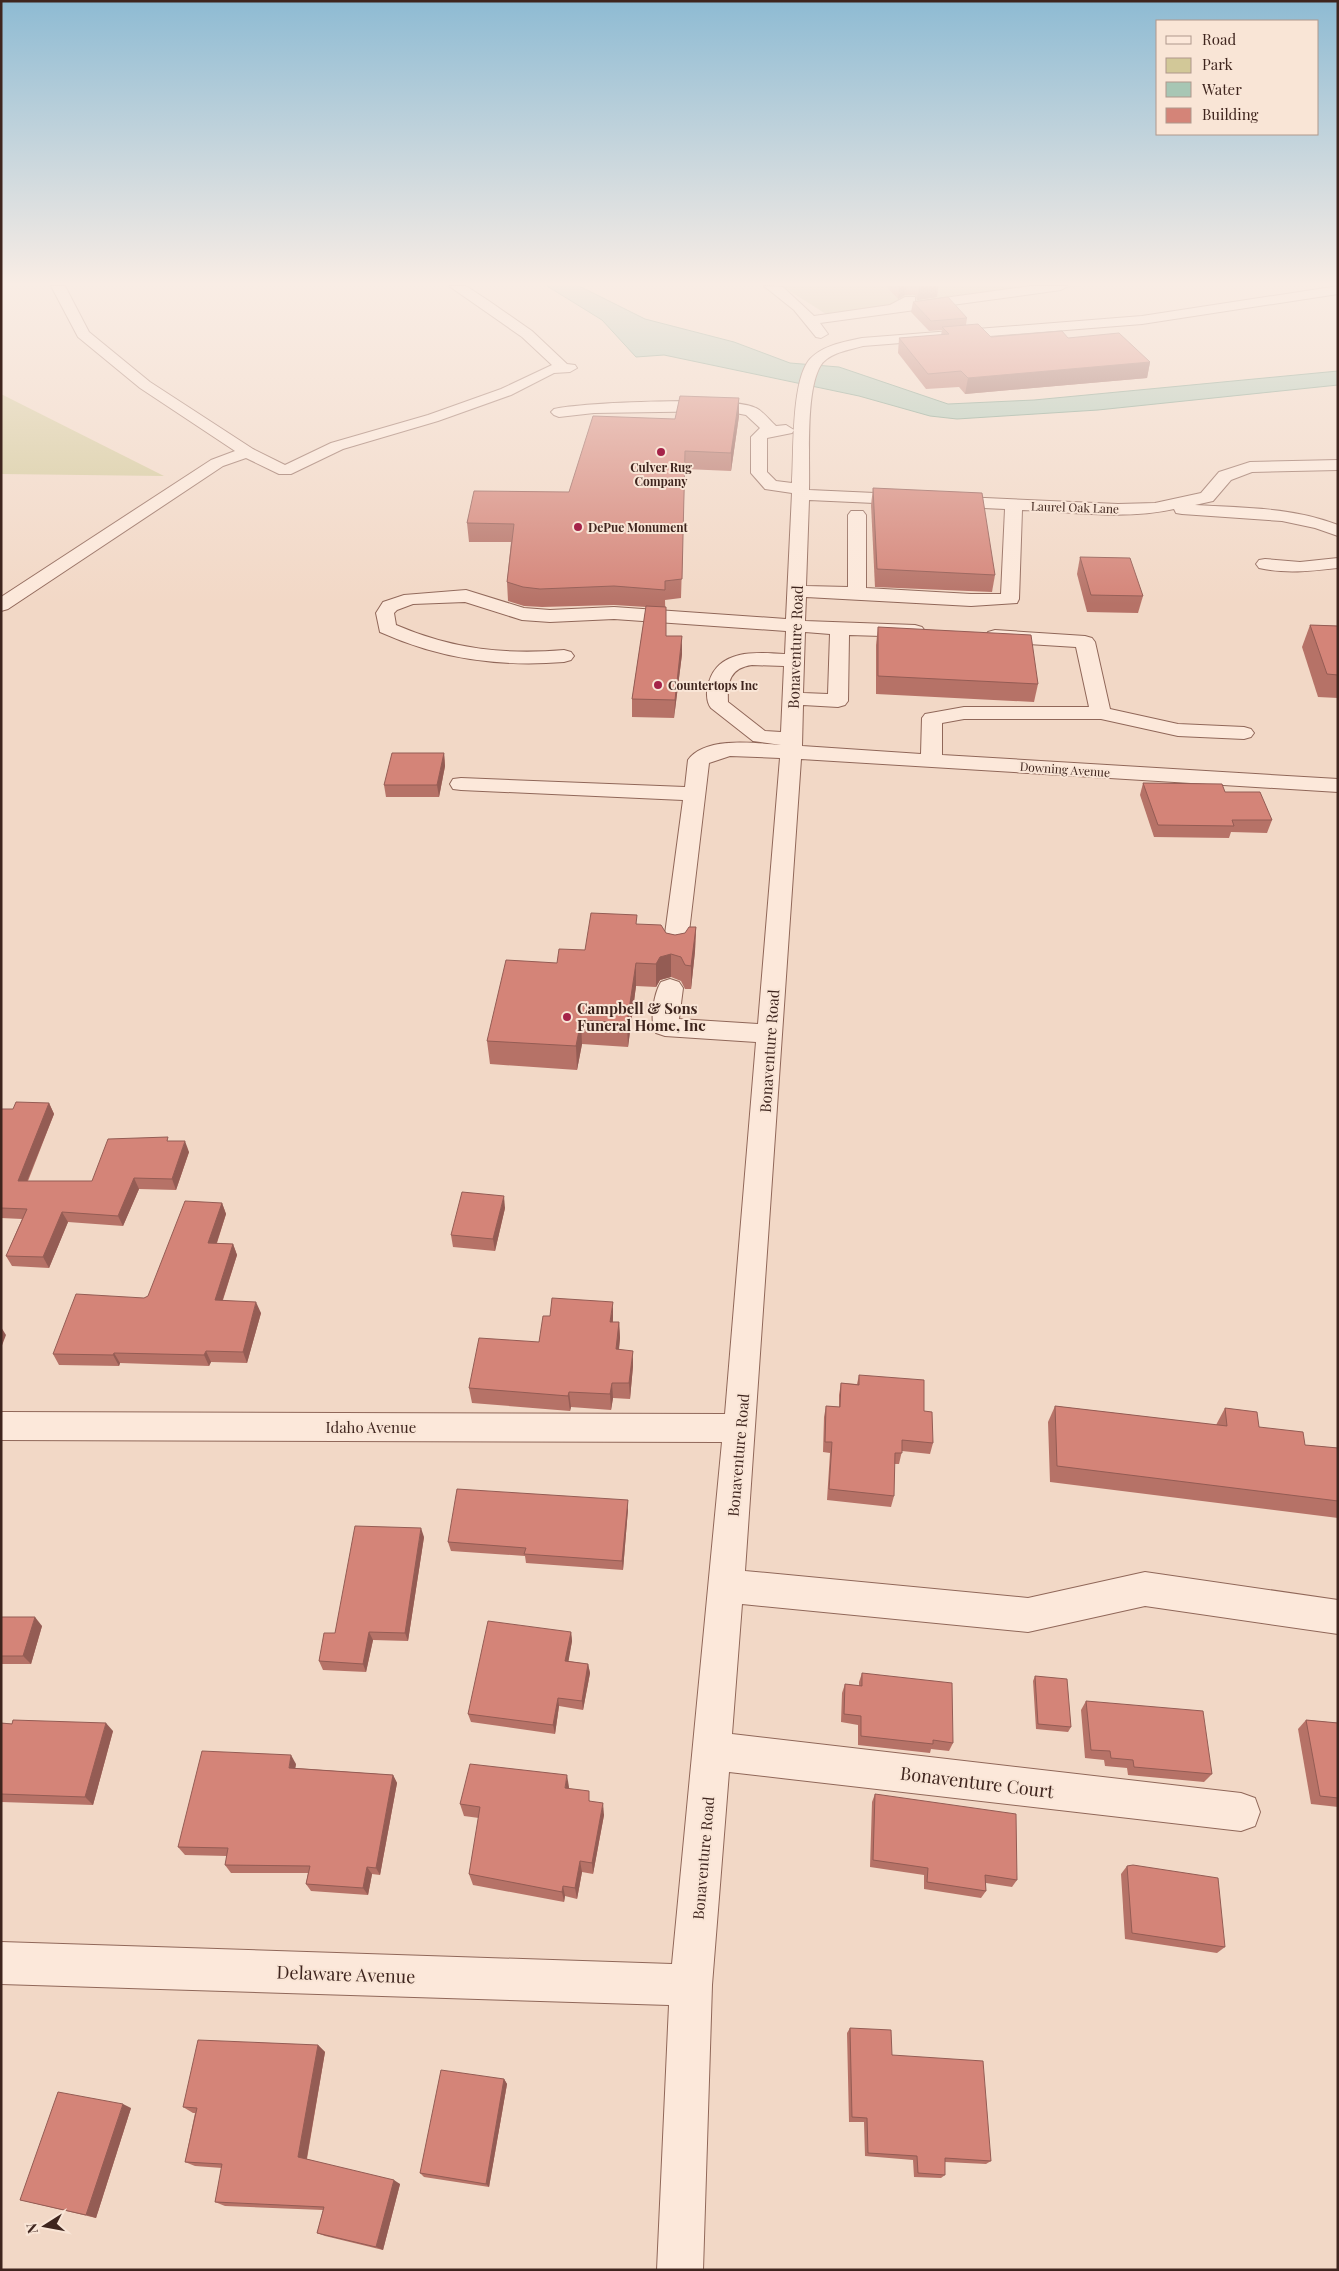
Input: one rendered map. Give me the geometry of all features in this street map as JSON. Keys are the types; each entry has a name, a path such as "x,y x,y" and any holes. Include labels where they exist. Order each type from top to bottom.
{"street":[{"path":"155,392 247,452 285,471 337,446 432,418 506,392"},
{"name":"Bonaventure Road","path":"680,2270 692,1985 740,1428 792,745 804,392"},
{"path":"559,412 594,408 725,406 751,411 771,430 803,428"},
{"name":"Laurel Oak Lane","path":"771,430 759,437 759,473 771,485 801,492 1118,509 1155,508 1207,497 1225,476 1250,467 1338,465"},
{"path":"1,605 217,464 247,452"},
{"path":"797,591 971,600 1010,599 1014,504"},
{"path":"1155,508 1287,517 1322,524 1338,531"},
{"path":"857,515 857,593"},
{"path":"1265,564 1300,567 1338,563"},
{"path":"564,656 535,659 463,655 407,638 387,628 385,613 390,606 411,599 466,596 522,614 550,616 614,613 796,627 874,628 937,632"},
{"path":"793,698 838,701 840,629"},
{"path":"977,635 1085,642 1101,713"},
{"path":"792,745 760,737 718,704 716,692 718,678 724,671 742,658 794,661"},
{"path":"931,761 932,718 964,714 1101,713 1178,730 1244,733"},
{"path":"675,949 699,760 707,753 724,750 792,745"},
{"name":"Downing Avenue","path":"792,745 931,761 1338,786"},
{"path":"461,784 694,794"},
{"path":"670,988 665,1027 770,1034"},
{"name":"Idaho Avenue","path":"1,1426 740,1428"},
{"path":"726,1586 1028,1615 1145,1589 1338,1617"},
{"name":"Bonaventure Court","path":"712,1751 1241,1812"},
{"name":"Delaware Avenue","path":"1,1963 692,1985"}],"green space":[{"path":"1,394 164,476 1,474"}],"water":[{"path":"840,392 913,392 948,404 1034,400 1118,392 1271,392 1098,410 957,419 930,416"}],"building":[{"path":"680,396 739,398 731,453 685,451 682,579 665,581 665,590 614,586 540,589 523,587 507,582 514,524 467,523 474,491 569,492 593,416 675,419"},
{"path":"873,488 982,493 995,575 877,569"},
{"path":"1080,557 1130,558 1143,596 1091,595"},
{"path":"646,606 666,607 666,636 682,636 675,700 632,699"},
{"path":"1310,625 1338,626 1338,675 1327,674"},
{"path":"878,627 1031,635 1038,684 878,676"},
{"path":"392,753 444,753 437,785 384,785"},
{"path":"1143,783 1222,784 1225,792 1260,792 1272,820 1232,820 1234,826 1158,825"},
{"name":"Campbell & Sons Funeral Home, Inc","path":"591,913 637,915 636,924 661,925 666,933 675,935 685,933 689,927 696,927 691,966 685,965 681,957 671,954 660,957 656,964 636,963 627,1023 581,1020 576,1046 487,1041 506,960 557,963 559,949 585,950"},
{"path":"16,1102 49,1103 18,1181 92,1181 108,1139 168,1137 167,1141 185,1141 172,1179 134,1178 118,1216 62,1212 43,1257 6,1256 27,1209 1,1208 1,1109 13,1109"},
{"path":"462,1192 504,1196 493,1239 451,1235"},
{"path":"185,1201 222,1203 208,1243 233,1244 215,1300 256,1302 243,1352 206,1351 204,1355 53,1354 76,1294 144,1298 148,1296"},
{"path":"552,1298 613,1302 610,1322 619,1322 616,1349 633,1351 629,1383 612,1383 610,1394 569,1392 568,1396 469,1388 479,1338 539,1342 543,1316 550,1316"},
{"path":"859,1375 924,1380 924,1411 932,1412 933,1443 902,1440 902,1453 895,1453 894,1496 829,1489 832,1442 825,1442 826,1406 840,1407 841,1383 859,1385"},
{"path":"1055,1406 1227,1426 1225,1408 1257,1412 1259,1427 1303,1432 1305,1445 1338,1448 1338,1501 1057,1466"},
{"path":"457,1489 628,1500 622,1561 524,1554 526,1548 448,1542"},
{"path":"355,1526 421,1528 405,1633 369,1632 363,1664 319,1661 324,1633 335,1633"},
{"path":"1,1617 35,1617 23,1656 1,1656"},
{"path":"488,1621 571,1632 565,1661 588,1664 582,1701 558,1698 553,1725 468,1714"},
{"path":"862,1673 952,1683 953,1743 933,1740 933,1744 861,1736 861,1716 844,1714 845,1684 862,1686"},
{"path":"1035,1676 1067,1679 1071,1727 1038,1724"},
{"path":"1086,1701 1203,1711 1212,1774 1134,1767 1133,1760 1111,1758 1110,1751 1091,1750"},
{"path":"13,1720 106,1723 85,1797 1,1794 1,1723 12,1724"},
{"path":"1306,1720 1338,1723 1338,1798 1320,1796"},
{"path":"202,1751 291,1755 289,1768 393,1775 376,1868 367,1867 363,1888 306,1884 310,1866 225,1865 228,1848 178,1847"},
{"path":"470,1764 567,1775 565,1788 589,1791 589,1801 603,1803 592,1863 580,1861 575,1888 563,1886 562,1892 469,1874 480,1807 460,1804"},
{"path":"875,1794 1016,1814 1017,1880 985,1875 986,1891 927,1882 928,1868 873,1860"},
{"path":"1133,1865 1218,1878 1225,1947 1132,1933 1127,1866"},
{"path":"850,2028 891,2030 892,2055 983,2061 991,2161 945,2158 945,2175 918,2173 917,2156 868,2153 867,2118 852,2117"},
{"path":"198,2040 318,2045 298,2157 394,2180 376,2247 317,2233 324,2207 215,2202 222,2164 185,2162 197,2108 183,2107"},
{"path":"441,2070 504,2079 486,2184 420,2173"},
{"path":"58,2092 123,2104 86,2215 20,2200"}],"place":[{"name":"Culver Rug Company","path":"661,452"},
{"name":"DePue Monument","path":"578,527"},
{"name":"Countertops Inc","path":"658,685"},
{"name":"Campbell & Sons Funeral Home, Inc","path":"567,1017"}]}
